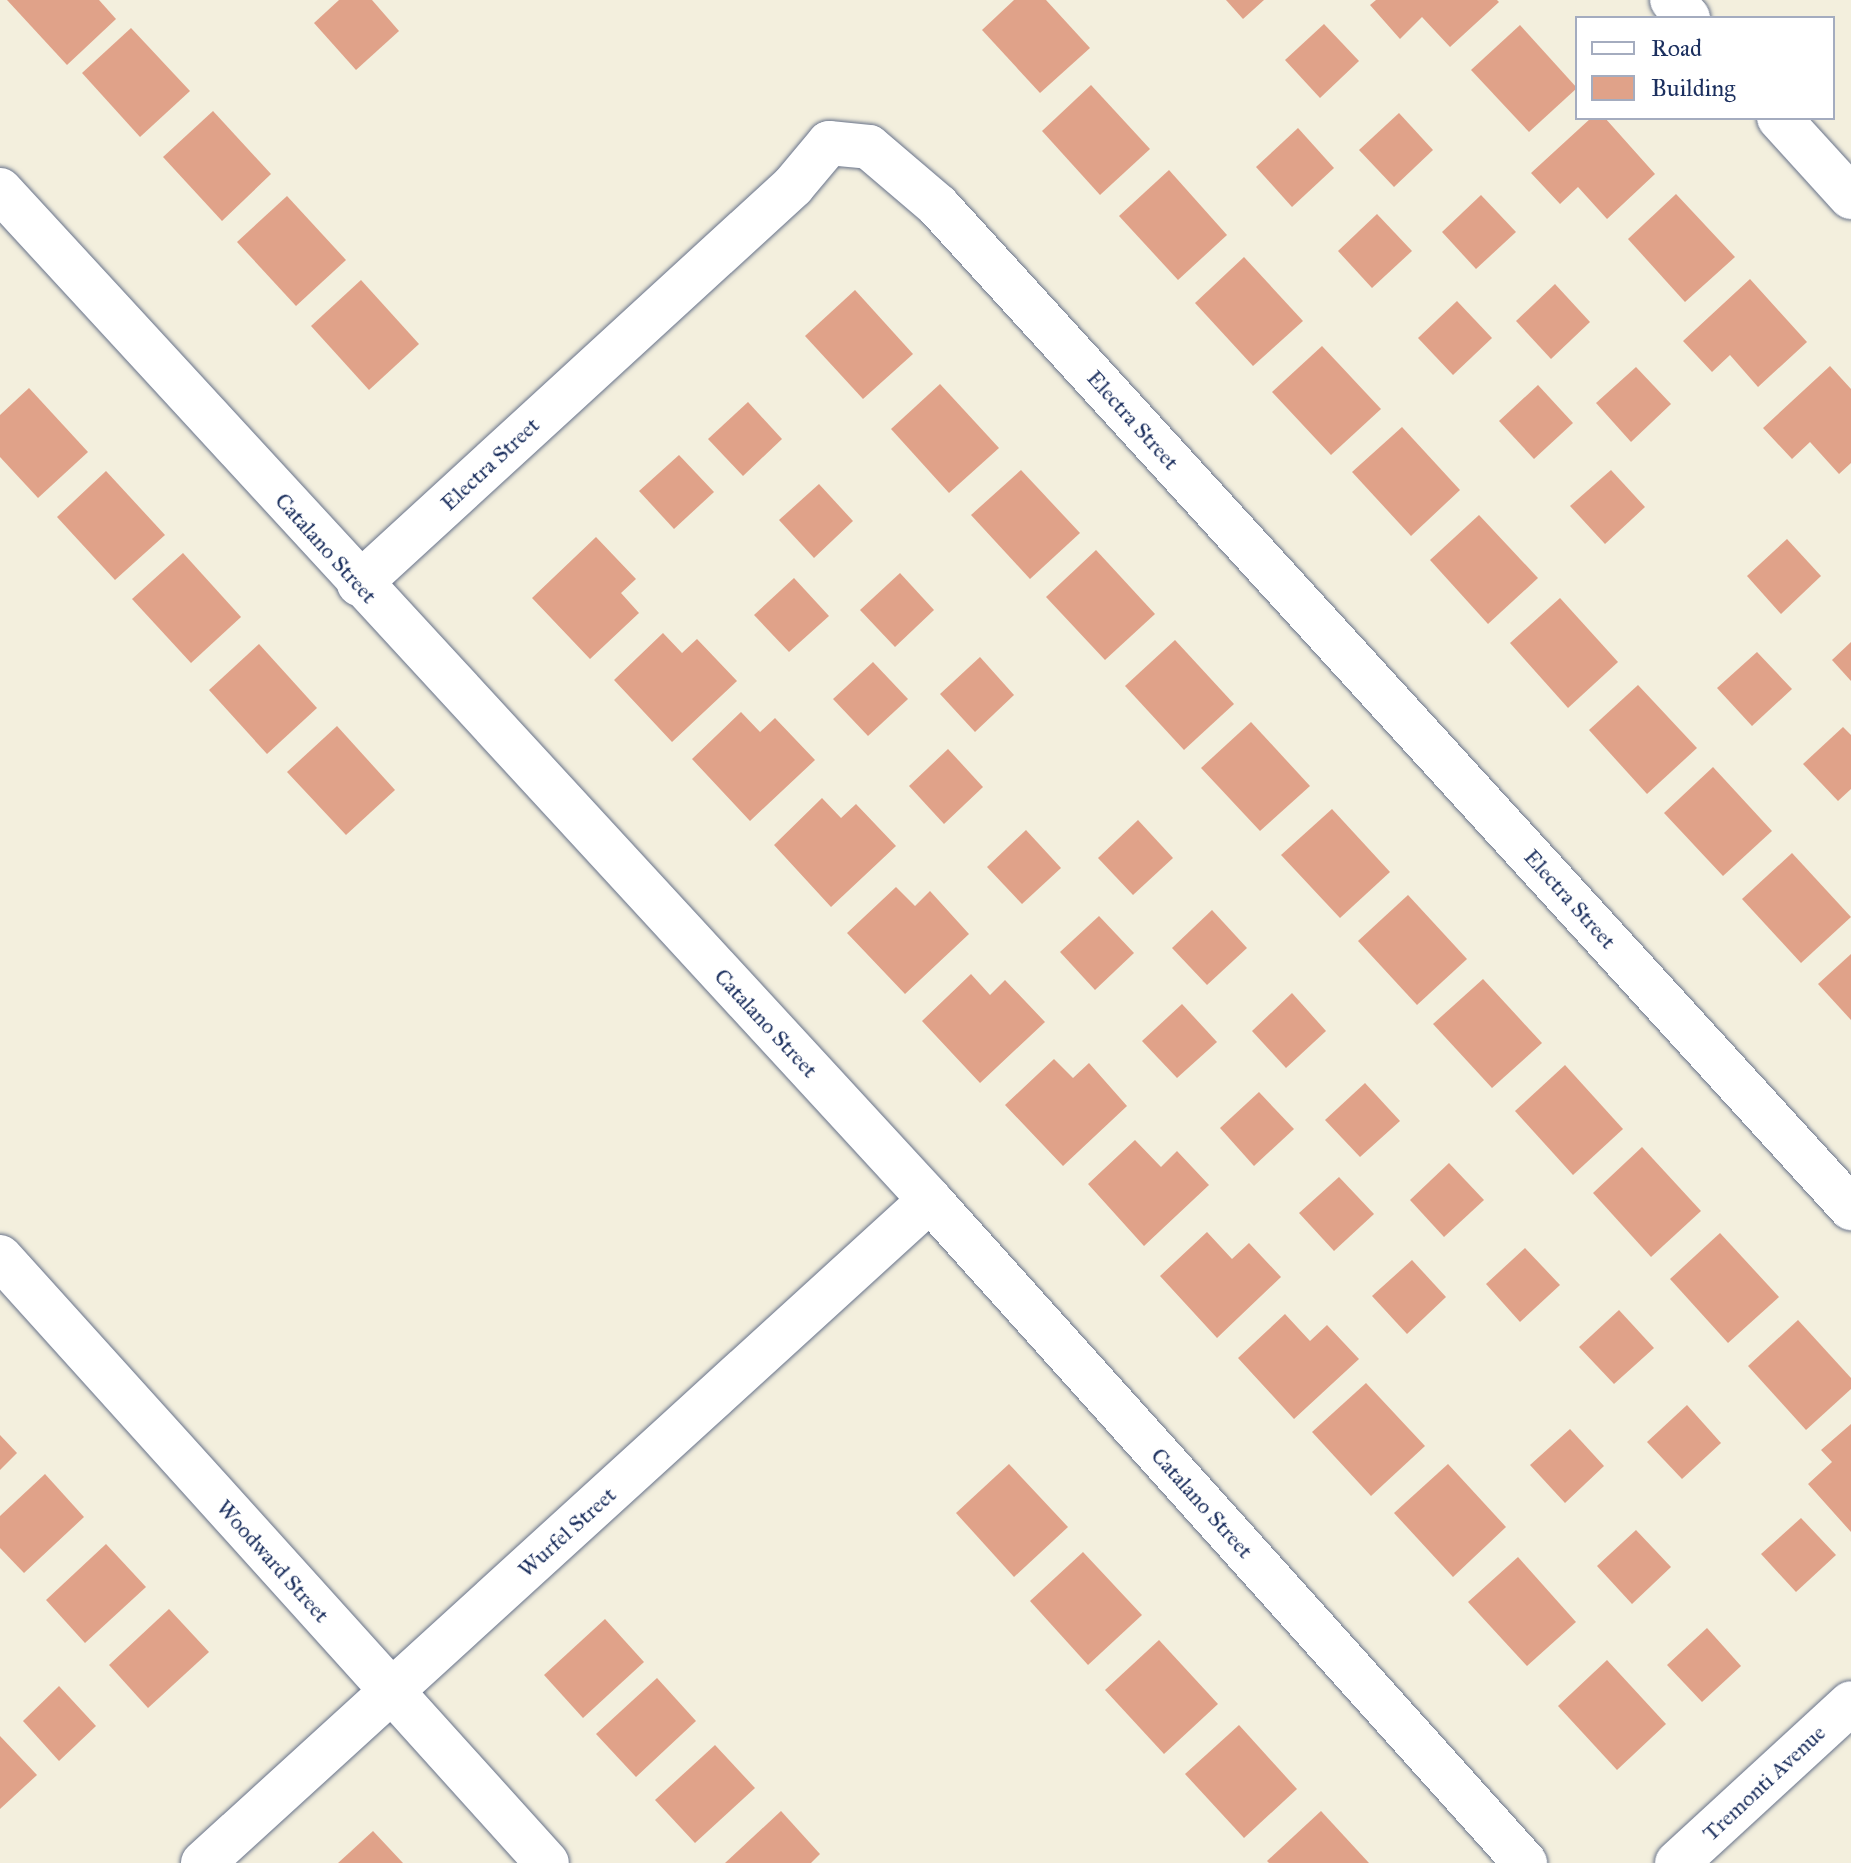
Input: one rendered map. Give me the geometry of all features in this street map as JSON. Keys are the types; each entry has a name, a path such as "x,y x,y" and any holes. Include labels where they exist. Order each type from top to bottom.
{"street":[{"path":"1672,0 1686,16"},
{"path":"1781,120 1851,197"},
{"name":"Electra Street","path":"359,584 793,186 829,143 869,147 938,206 1851,1208"},
{"name":"Catalano Street","path":"0,190 359,584 930,1200 1525,1863"},
{"name":"Wurfel Street","path":"203,1863 930,1200"},
{"name":"Woodward Street","path":"0,1257 547,1863"},
{"name":"Tremonti Avenue","path":"1677,1863 1851,1703"}],"building":[{"path":"7,0 99,0 116,19 67,65"},
{"path":"339,0 372,0 399,31 356,70 314,23"},
{"path":"1014,0 1046,0 1090,48 1040,93 982,30"},
{"path":"1226,0 1264,0 1243,19"},
{"path":"1376,0 1499,2 1450,47 1422,17 1400,39 1370,5"},
{"path":"1324,24 1359,61 1320,98 1285,60"},
{"path":"1520,25 1575,86 1575,90 1529,132 1471,70"},
{"path":"131,28 190,91 140,137 82,73"},
{"path":"1091,85 1150,149 1100,195 1042,131"},
{"path":"213,111 271,174 222,221 163,157"},
{"path":"1399,113 1433,150 1394,187 1359,150"},
{"path":"1589,120 1607,120 1655,174 1607,219 1578,187 1560,204 1531,173"},
{"path":"1298,128 1334,168 1292,207 1256,167"},
{"path":"1169,170 1227,235 1178,280 1119,216"},
{"path":"1676,194 1735,257 1685,302 1628,239"},
{"path":"1481,195 1516,232 1476,269 1442,232"},
{"path":"287,196 346,260 296,306 237,242"},
{"path":"1377,214 1412,251 1372,288 1338,251"},
{"path":"1244,257 1303,321 1253,366 1195,303"},
{"path":"1750,279 1807,342 1758,387 1730,355 1712,372 1683,341"},
{"path":"361,280 419,344 369,390 311,326"},
{"path":"1555,284 1590,322 1551,359 1516,321"},
{"path":"855,290 913,354 863,399 805,336"},
{"path":"1457,301 1492,338 1453,375 1418,338"},
{"path":"1322,346 1381,409 1331,455 1272,392"},
{"path":"1830,366 1851,389 1851,463 1839,474 1810,442 1792,459 1763,428"},
{"path":"1636,367 1671,404 1631,442 1596,403"},
{"path":"940,384 999,448 949,493 891,429"},
{"path":"1538,385 1573,423 1534,459 1499,421"},
{"path":"29,388 88,452 38,498 0,457 0,415"},
{"path":"748,402 782,439 743,476 708,439"},
{"path":"1402,427 1460,490 1411,536 1352,472"},
{"path":"679,455 714,492 674,529 639,491"},
{"path":"1021,470 1080,533 1030,579 971,515"},
{"path":"1611,470 1645,507 1605,544 1570,506"},
{"path":"106,471 165,535 115,580 57,517"},
{"path":"819,484 853,521 814,558 779,520"},
{"path":"1479,515 1538,578 1488,624 1430,560"},
{"path":"596,537 636,579 621,593 639,613 590,659 532,598"},
{"path":"1787,539 1821,576 1781,614 1747,576"},
{"path":"1096,550 1155,614 1105,660 1046,597"},
{"path":"183,553 241,617 191,663 132,599"},
{"path":"900,573 934,610 895,647 860,610"},
{"path":"794,578 829,616 789,652 754,615"},
{"path":"1560,598 1618,662 1568,708 1510,643"},
{"path":"663,633 682,653 697,639 737,681 672,742 614,680"},
{"path":"1175,640 1234,704 1184,750 1125,686"},
{"path":"1851,642 1851,681 1832,660"},
{"path":"259,644 317,708 267,754 209,690"},
{"path":"1757,652 1792,689 1752,726 1717,688"},
{"path":"980,657 1014,695 975,732 940,694"},
{"path":"873,662 908,699 868,736 833,699"},
{"path":"1638,685 1697,748 1647,794 1589,730"},
{"path":"741,712 760,732 775,718 815,760 750,821 692,759"},
{"path":"1251,722 1310,786 1260,831 1201,768"},
{"path":"337,726 395,790 346,835 287,772"},
{"path":"1843,727 1851,735 1851,789 1838,801 1803,764"},
{"path":"948,749 983,787 944,824 909,786"},
{"path":"1713,767 1772,831 1723,876 1664,813"},
{"path":"822,798 841,818 856,804 896,846 831,907 774,845"},
{"path":"1332,809 1390,872 1340,918 1281,855"},
{"path":"1138,820 1173,858 1133,895 1098,858"},
{"path":"1026,830 1061,868 1022,904 987,867"},
{"path":"1792,853 1851,917 1801,963 1742,899"},
{"path":"896,887 915,906 930,891 969,934 905,994 847,933"},
{"path":"1408,895 1467,959 1417,1005 1358,941"},
{"path":"1212,910 1247,948 1207,985 1172,948"},
{"path":"1099,916 1134,953 1095,990 1060,952"},
{"path":"1851,954 1851,1020 1818,984"},
{"path":"971,974 990,995 1005,980 1045,1022 980,1083 922,1021"},
{"path":"1483,979 1542,1043 1492,1088 1433,1024"},
{"path":"1292,993 1326,1031 1286,1068 1252,1031"},
{"path":"1182,1004 1217,1042 1177,1078 1142,1041"},
{"path":"1054,1059 1073,1078 1089,1063 1127,1106 1063,1166 1005,1105"},
{"path":"1565,1065 1623,1129 1573,1175 1515,1111"},
{"path":"1365,1083 1400,1121 1360,1157 1325,1120"},
{"path":"1259,1092 1294,1129 1254,1166 1220,1128"},
{"path":"1135,1140 1161,1167 1177,1151 1209,1185 1144,1246 1088,1184"},
{"path":"1642,1147 1701,1211 1651,1257 1593,1193"},
{"path":"1449,1163 1484,1200 1444,1237 1410,1200"},
{"path":"1339,1177 1374,1214 1334,1251 1299,1213"},
{"path":"1207,1232 1232,1259 1249,1243 1281,1277 1217,1338 1160,1276"},
{"path":"1720,1233 1779,1297 1728,1343 1670,1279"},
{"path":"1525,1248 1560,1285 1520,1322 1486,1284"},
{"path":"1412,1260 1446,1297 1407,1334 1372,1296"},
{"path":"1619,1310 1654,1348 1614,1384 1579,1347"},
{"path":"1285,1314 1310,1341 1327,1325 1359,1359 1294,1419 1238,1358"},
{"path":"1798,1320 1851,1378 1851,1389 1806,1430 1748,1366"},
{"path":"1366,1383 1425,1446 1371,1496 1312,1432"},
{"path":"1687,1405 1721,1443 1682,1479 1647,1442"},
{"path":"1851,1424 1851,1532 1808,1484 1832,1462 1821,1450"},
{"path":"1570,1429 1604,1466 1565,1503 1530,1465"},
{"path":"0,1435 17,1453 0,1470"},
{"path":"1009,1464 1068,1527 1014,1577 956,1513"},
{"path":"1448,1464 1506,1527 1453,1577 1394,1513"},
{"path":"45,1474 84,1517 24,1573 0,1548 0,1516"},
{"path":"1801,1518 1836,1555 1796,1592 1761,1554"},
{"path":"1636,1530 1671,1567 1632,1604 1597,1566"},
{"path":"106,1544 146,1587 85,1643 46,1600"},
{"path":"1083,1552 1142,1615 1088,1665 1030,1601"},
{"path":"1518,1557 1576,1622 1527,1666 1468,1602"},
{"path":"169,1609 209,1652 148,1708 109,1665"},
{"path":"605,1619 644,1662 583,1718 544,1675"},
{"path":"1707,1628 1741,1666 1702,1702 1667,1665"},
{"path":"1159,1640 1218,1704 1164,1754 1105,1690"},
{"path":"1607,1660 1666,1724 1617,1770 1558,1706"},
{"path":"657,1678 696,1721 636,1777 596,1734"},
{"path":"59,1686 96,1726 59,1761 23,1721"},
{"path":"1239,1725 1297,1789 1244,1838 1185,1774"},
{"path":"0,1736 37,1775 0,1809"},
{"path":"715,1745 755,1788 695,1843 655,1800"},
{"path":"781,1811 820,1854 811,1863 725,1863"},
{"path":"1321,1811 1369,1863 1267,1861"},
{"path":"373,1831 403,1863 338,1863"}]}
